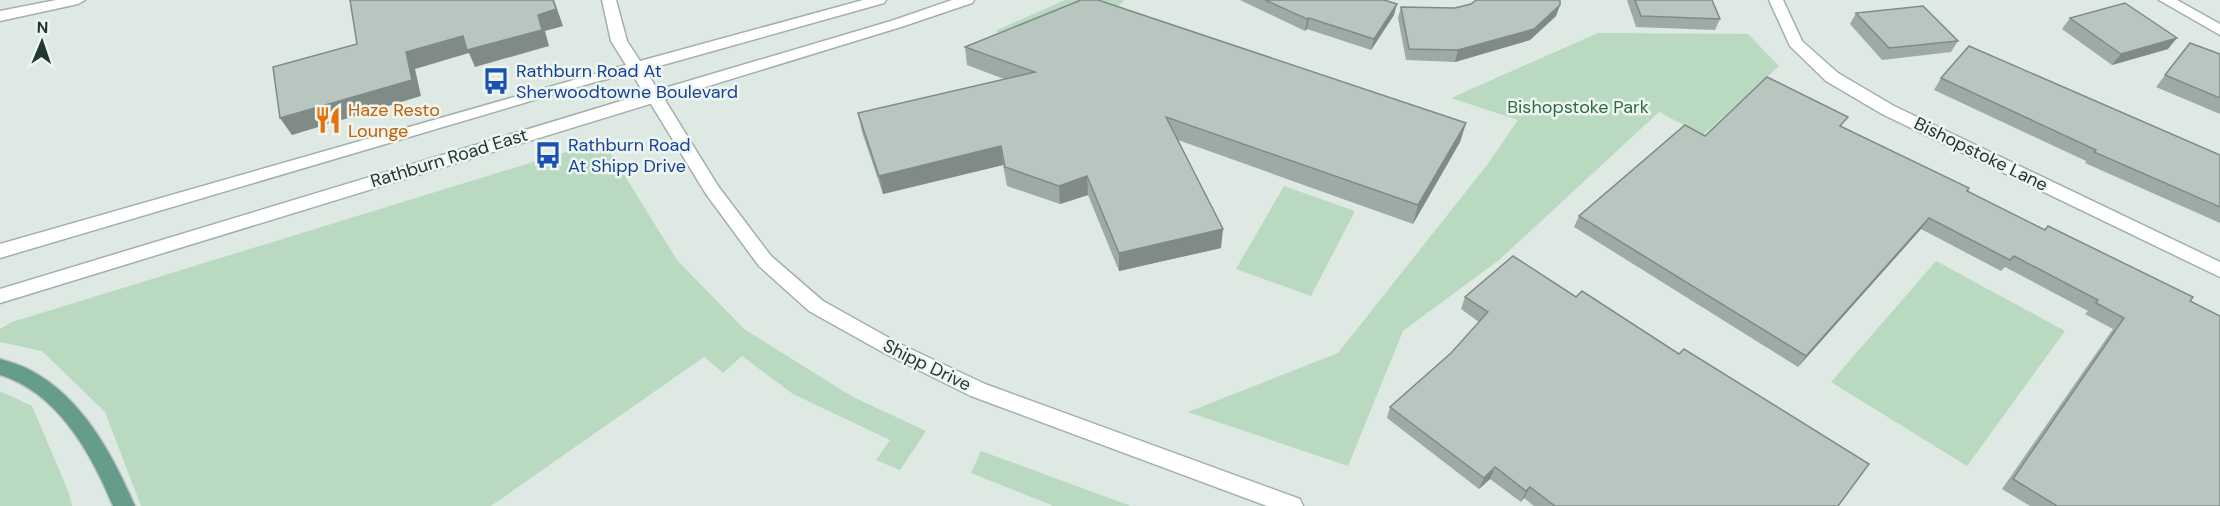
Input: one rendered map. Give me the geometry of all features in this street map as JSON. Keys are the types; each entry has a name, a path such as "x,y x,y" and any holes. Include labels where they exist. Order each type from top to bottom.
{"main road":[{"path":"0,366 38,382 76,422 111,473 124,506"}],"street":[{"path":"0,16 78,0"},
{"name":"Shipp Drive","path":"609,0 619,41 712,190 765,261 816,306 892,349 978,390 1292,506"},
{"name":"Rathburn Road East","path":"0,251 592,78 879,0"},
{"name":"Rathburn Road East","path":"0,296 896,24 967,0"},
{"name":"Bishopstoke Lane","path":"1776,0 1795,44 1832,77 1888,110 2220,270"},
{"path":"2166,0 2220,30"}],"green space":[{"path":"1065,0 1124,0 1117,8 1013,36 995,31"},
{"name":"Bishopstoke Park","path":"1598,33 1748,34 1779,66 1703,135 1659,112 1499,260 1403,331 1348,466 1188,412 1338,353 1487,165 1518,120 1451,98"},
{"path":"582,147 610,152 677,260 744,329 853,397 926,431 900,470 876,460 890,440 793,394 742,356 723,373 704,357 491,506 141,506 105,412 42,351 0,342 0,329 12,322"},
{"path":"1284,186 1355,211 1311,296 1236,269"},
{"path":"1936,261 2065,331 1967,466 1831,382"},
{"path":"0,391 32,406 69,493 72,506 0,506"},
{"path":"981,451 1131,506 1054,506 971,473"}],"building":[{"path":"350,0 553,0 556,9 538,15 542,30 467,50 463,36 406,52 412,80 280,118 273,67 357,44"},
{"path":"1081,0 1098,0 1466,123 1418,205 1166,117 1223,229 1119,253 1087,176 1059,186 1005,167 1001,146 879,176 858,113 1035,72 965,47"},
{"path":"1265,0 1384,0 1397,4 1374,39 1307,19"},
{"path":"1476,0 1560,0 1560,5 1534,29 1458,50 1409,49 1401,7 1455,8 1471,4"},
{"path":"1635,0 1712,0 1720,19 1641,16"},
{"path":"2125,3 2177,38 2121,54 2070,18"},
{"path":"1923,6 1958,41 1889,48 1856,13"},
{"path":"2190,43 2220,54 2220,98 2165,75"},
{"path":"1969,46 2220,155 2220,207 2094,152 2096,150 1941,78"},
{"path":"1767,77 1848,117 1840,126 1969,188 1967,191 2045,230 2048,226 2193,297 2190,301 2220,316 2220,506 2057,506 2013,479 2124,318 2096,303 2098,300 2014,256 2010,260 1929,218 1806,356 1579,216 1685,125 1705,136"},
{"path":"1513,256 1576,297 1582,291 1679,354 1684,349 1869,464 1838,506 1555,506 1530,487 1526,491 1495,467 1484,478 1390,407 1451,353 1488,312 1465,297"}],"place":[{"name":"Rathburn Road At Sherwoodtowne Boulevard","path":"496,81"},
{"name":"Haze Resto Lounge","path":"328,120"},
{"name":"Rathburn Road At Shipp Drive","path":"548,155"}]}
